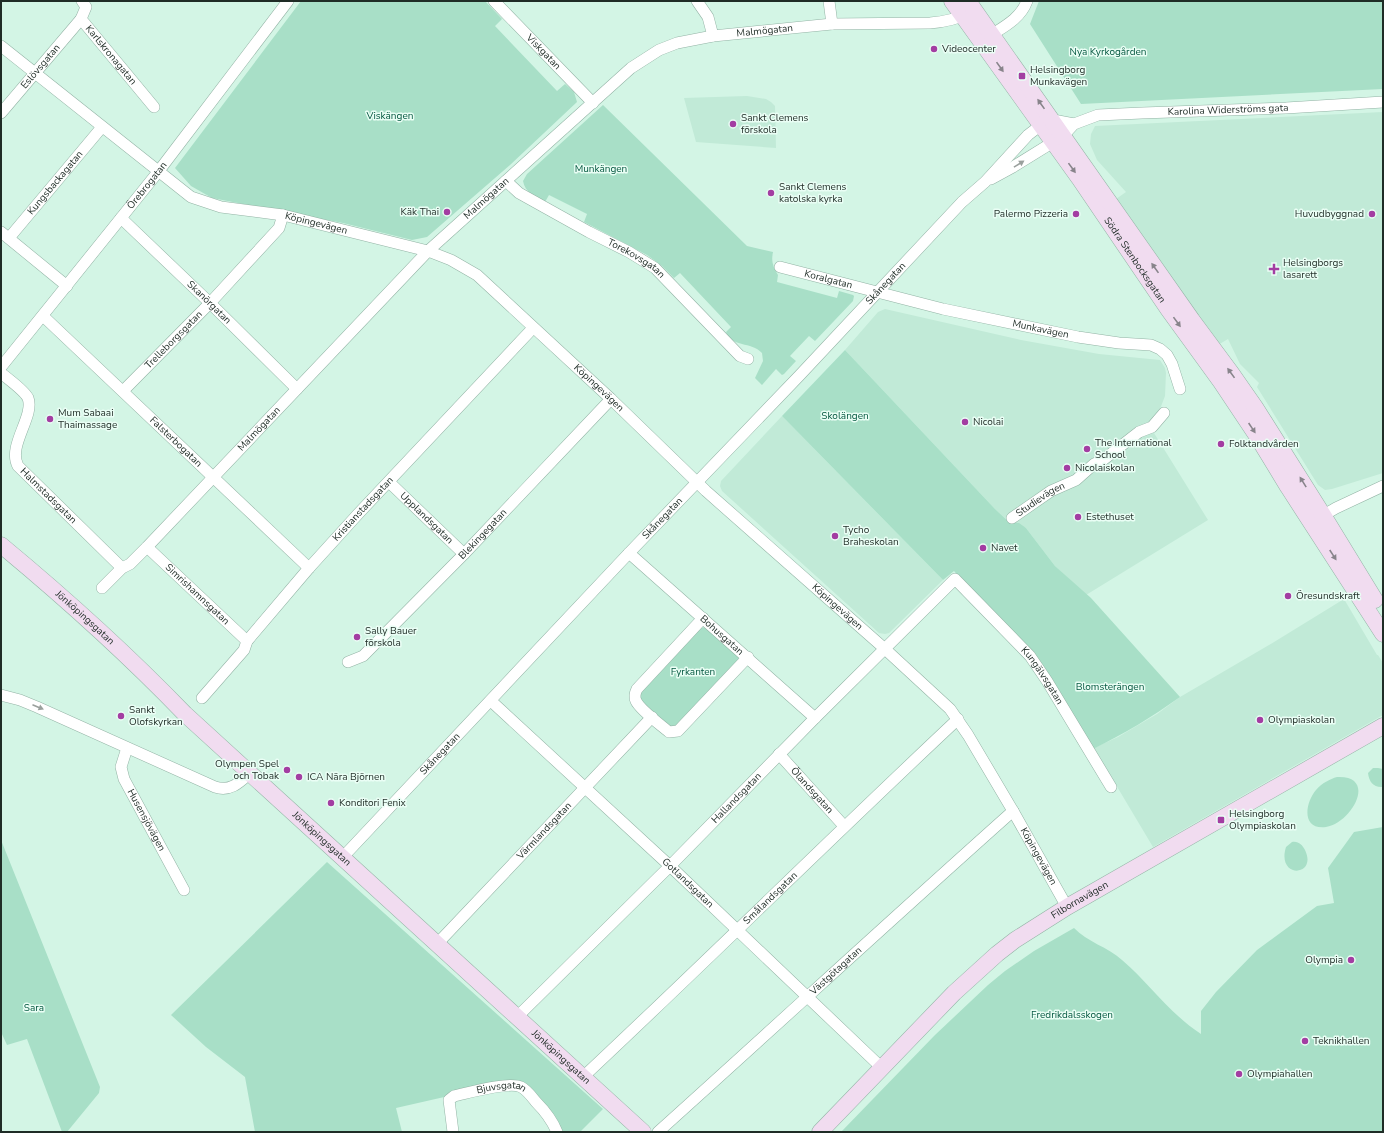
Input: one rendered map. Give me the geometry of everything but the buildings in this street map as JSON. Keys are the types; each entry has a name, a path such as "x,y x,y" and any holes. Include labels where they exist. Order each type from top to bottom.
{"street":[{"name":"Karlskronagatan","path":"82,1 86,7 80,19 154,107"},
{"name":"Örebrogatan","path":"1,367 158,172 288,1"},
{"name":"Viskgatan","path":"494,1 593,103"},
{"path":"697,1 708,17 713,36"},
{"path":"829,1 832,24"},
{"name":"Södra Stenbocksgatan","path":"952,1 969,9 987,38 1058,139 1232,374 1259,413 1318,518"},
{"path":"987,38 1006,26 1020,14 1027,1"},
{"name":"Malmögatan","path":"102,588 122,568 130,564 147,547 428,251 631,68 659,50 677,43 713,36 832,24 943,22 969,9"},
{"name":"Eslövsgatan","path":"1,113 80,19"},
{"name":"Köpingevägen","path":"1,46 158,172 184,192 198,200 221,207 283,215 428,251 451,260 477,275 611,399 697,482 885,649 950,709 958,719 1013,811 1067,907"},
{"name":"Karolina Widerströms gata","path":"1074,124 1098,115 1142,112 1286,108 1383,102"},
{"path":"1047,122 1074,124"},
{"name":"Skånegatan","path":"342,858 962,202 985,182 1028,135 1047,122"},
{"name":"Skånegatan","path":"985,182 1013,167 1058,139 1074,124"},
{"name":"Kungsbackagatan","path":"5,235 102,127"},
{"name":"Torekovsgatan","path":"506,182 519,194 629,252 655,268 740,356 748,359"},
{"name":"Trelleborgsgatan","path":"123,391 210,303 279,228 283,215"},
{"name":"Skanörgatan","path":"121,218 297,389"},
{"path":"5,235 67,286"},
{"name":"Koralgatan","path":"780,267 877,293"},
{"name":"Munkavägen","path":"877,293 943,309 1078,336 1119,343 1151,345 1160,349 1167,355 1172,364 1180,389"},
{"name":"Falsterbogatan","path":"43,316 310,568"},
{"name":"Kristianstadsgatan","path":"202,698 244,650 246,641 310,568 533,328"},
{"name":"Halmstadsgatan","path":"1,373 24,394 29,402 15,455 18,466 122,568"},
{"name":"Blekingegatan","path":"348,662 363,656 464,554 611,399"},
{"name":"Studievägen","path":"1012,518 1051,490 1076,480 1094,464 1103,460 1139,432 1152,427 1164,413"},
{"name":"Upplandsgatan","path":"389,482 464,554"},
{"path":"1318,518 1383,486"},
{"path":"1318,518 1383,613"},
{"path":"1318,518 1383,634"},
{"name":"Jönköpingsgatan","path":"1,545 46,583 137,665 185,714 644,1132"},
{"name":"Simrishamnsgatan","path":"147,547 246,641"},
{"name":"Bohusgatan","path":"629,553 815,718"},
{"name":"Hallandsgatan","path":"517,1017 670,866 779,754 954,579"},
{"name":"Kungälvsgatan","path":"954,579 1030,656 1047,681 1110,787"},
{"path":"703,618 636,689 636,702 652,717 669,732 678,731 748,658"},
{"path":"1,695 20,700 37,707 219,789 233,787 250,772"},
{"name":"Gotlandsgatan","path":"491,701 670,866 882,1068"},
{"name":"Värmlandsgatan","path":"437,944 652,717"},
{"name":"Smålandsgatan","path":"583,1077 738,930 844,826 958,719"},
{"name":"Filbornavägen","path":"820,1132 954,992 997,954 1032,929 1067,907 1383,726"},
{"name":"Husensjövägen","path":"127,748 121,767 124,779 184,890"},
{"name":"Ölandsgatan","path":"779,754 844,826"},
{"name":"Västgötagatan","path":"658,1132 808,997 917,896 1013,811"},
{"name":"Bjuvsgatan","path":"453,1132 449,1100 454,1096 499,1087 518,1086 523,1088 545,1111 554,1124 557,1132"}],"shaded area":[{"name":"Sankt Clemens förskola","path":"747,96 766,99 775,106 776,148 696,142 684,98"},
{"name":"Helsingborgs lasarett","path":"1383,112 1383,473 1325,490 1318,485 1257,387 1259,383 1240,364 1228,339 1218,345 1116,199 1126,192 1097,160 1090,144 1091,134 1095,126"},
{"name":"Nicolaiskolan","path":"885,309 1021,340 1099,354 1160,360 1166,373 1165,396 1160,409 1149,425 1208,520 1086,595 1055,566 1026,528 1010,523 995,509 845,350 878,312"},
{"name":"Tycho Braheskolan","path":"782,416 943,580 889,633 879,633 722,491 720,486 721,481"},
{"name":"Olympiaskolan","path":"1344,599 1383,663 1383,715 1153,847 1094,748 1118,737 1157,714 1180,697"}],"green space":[{"name":"Viskängen","path":"301,1 485,1 502,19 495,26 557,91 565,84 574,92 577,102 510,165 427,237 412,240 343,223 212,198 191,186 175,168"},
{"name":"Nya Kyrkogården","path":"1039,1 1383,1 1383,89 1081,104 1030,24"},
{"name":"Munkängen","path":"603,105 747,246 773,252 773,264 778,275 777,282 837,298 839,291 854,296 853,301 815,341 809,336 790,356 796,361 784,374 782,375 776,369 762,385 755,378 763,361 762,353 753,347 737,343 729,337 726,332 731,327 680,273 674,278 662,266 647,255 584,222 587,214 549,195 545,202 528,191 523,181 527,174"},
{"path":"845,350 995,509 1010,523 1019,523 1026,528 1055,566 1091,598 1180,697 1138,725 1093,749 1047,671 1034,653 965,584 954,571 943,580 782,416"},
{"name":"Fyrkanten","path":"707,627 739,655 738,662 678,726 670,728 641,701 640,692 699,628"},
{"path":"1373,768 1383,769 1383,787 1377,786 1371,782 1368,773"},
{"path":"1337,777 1349,778 1356,783 1358,791 1357,800 1352,809 1336,824 1326,827 1318,827 1312,824 1309,820 1309,802 1312,795 1323,783"},
{"name":"Fredrikdalsskogen","path":"1383,827 1383,1132 841,1132 935,1035 988,985 1034,951 1074,928 1085,937 1110,951 1122,960 1179,1017 1201,1034 1201,1011 1216,992 1257,950 1317,906 1334,903 1328,868 1354,832"},
{"name":"Sara","path":"1,840 100,1087 99,1093 67,1132 62,1132 27,1039 7,1045 1,1032"},
{"path":"1292,842 1297,842 1303,846 1308,859 1306,865 1297,871 1291,869 1287,865 1284,857 1286,847"},
{"path":"327,862 603,1109 580,1132 552,1132 558,1121 548,1107 519,1080 396,1108 402,1132 255,1132 245,1077 206,1047 171,1015"}],"place":[{"name":"Videocenter","path":"934,49"},
{"name":"Helsingborg Munkavägen","path":"1022,76"},
{"name":"Sankt Clemens förskola","path":"733,124"},
{"name":"Sankt Clemens katolska kyrka","path":"771,193"},
{"name":"Käk Thai","path":"447,212"},
{"name":"Palermo Pizzeria","path":"1076,214"},
{"name":"Huvudbyggnad","path":"1372,214"},
{"name":"Helsingborgs lasarett","path":"1274,269"},
{"name":"Mum Sabaai Thaimassage","path":"50,419"},
{"name":"Nicolai","path":"965,422"},
{"name":"Folktandvården","path":"1221,444"},
{"name":"The International School","path":"1087,449"},
{"name":"Nicolaiskolan","path":"1067,468"},
{"name":"Estethuset","path":"1078,517"},
{"name":"Tycho Braheskolan","path":"835,536"},
{"name":"Navet","path":"983,548"},
{"name":"Öresundskraft","path":"1288,596"},
{"name":"Sally Bauer förskola","path":"357,637"},
{"name":"Sankt Olofskyrkan","path":"121,716"},
{"name":"Olympiaskolan","path":"1260,720"},
{"name":"Olympen Spel och Tobak","path":"287,770"},
{"name":"ICA Nära Björnen","path":"299,777"},
{"name":"Konditori Fenix","path":"331,803"},
{"name":"Helsingborg Olympiaskolan","path":"1221,820"},
{"name":"Olympia","path":"1351,960"},
{"name":"Teknikhallen","path":"1305,1041"},
{"name":"Olympiahallen","path":"1239,1074"}],"park label":[{"name":"Skolängen","path":"845,416"},
{"name":"Blomsterängen","path":"1110,687"}]}
